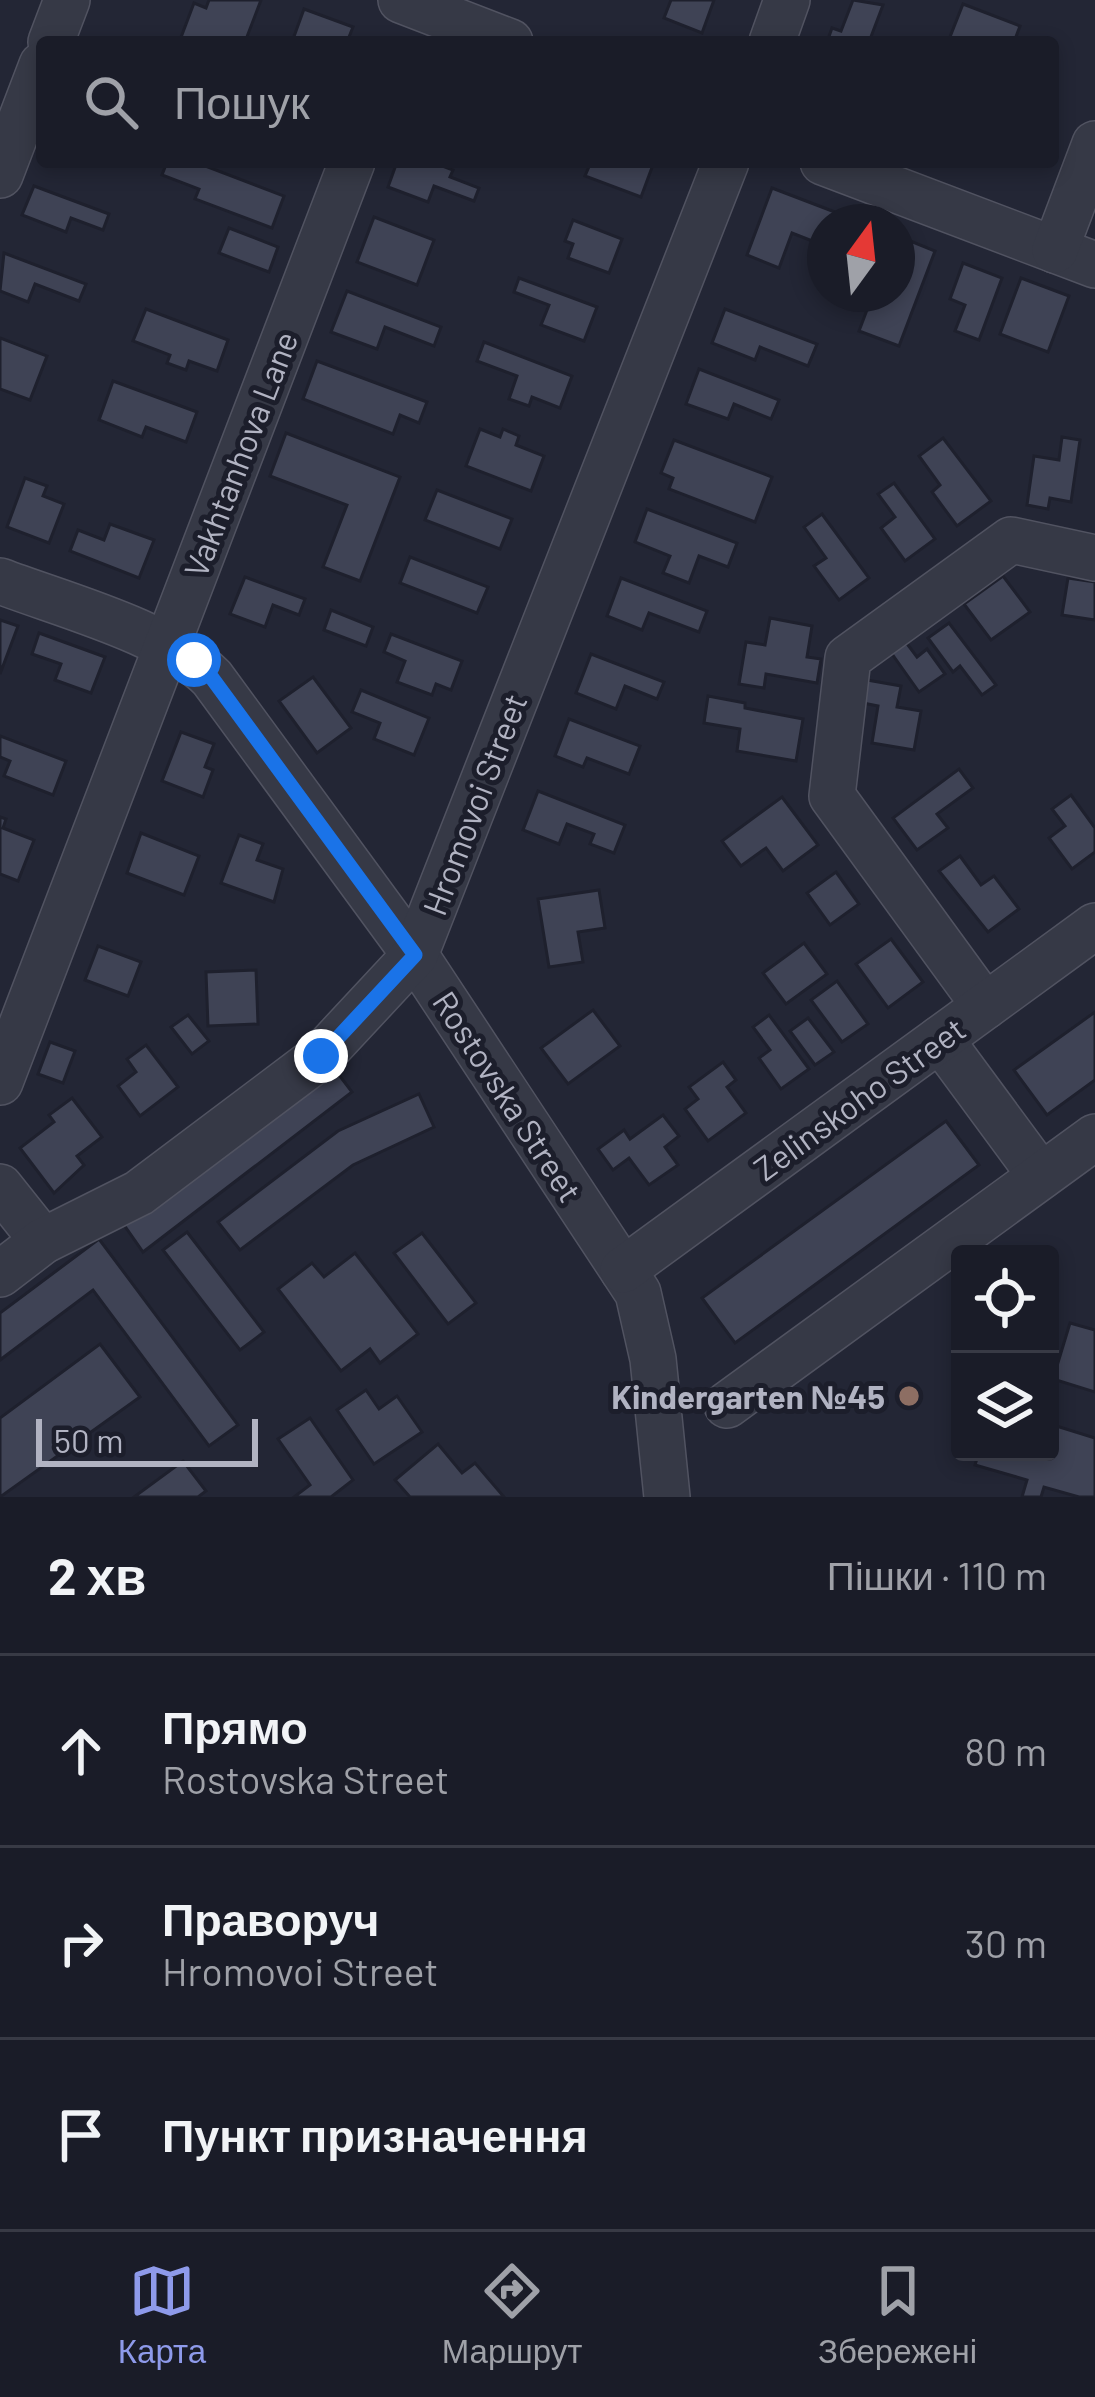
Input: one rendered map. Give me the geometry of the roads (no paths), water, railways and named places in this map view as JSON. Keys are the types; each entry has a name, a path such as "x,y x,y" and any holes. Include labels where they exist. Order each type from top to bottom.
{"street":[{"path":"53,36 67,0"},
{"path":"774,36 787,0"},
{"path":"406,12 489,36"},
{"path":"0,175 36,81"},
{"path":"839,168 1075,258 1095,144"},
{"name":"Vakhtanhova Lane","path":"0,1082 350,168"},
{"name":"Hromovoi Street","path":"0,1274 44,1241 139,1193 321,1056 415,955 724,168"},
{"path":"986,1006 832,796 848,658 1011,540 1095,558"},
{"name":"Rostovska Street","path":"0,581 167,645 194,660 212,678 415,955 638,1293 647,1325 667,1497"},
{"name":"Zelinskoho Street","path":"623,1270 1095,926"},
{"path":"940,1039 1041,1177"},
{"path":"727,1405 1095,1138"},
{"path":"0,1187 44,1241"}],"place":[{"name":"Kindergarten №45","path":"909,1396"}]}
